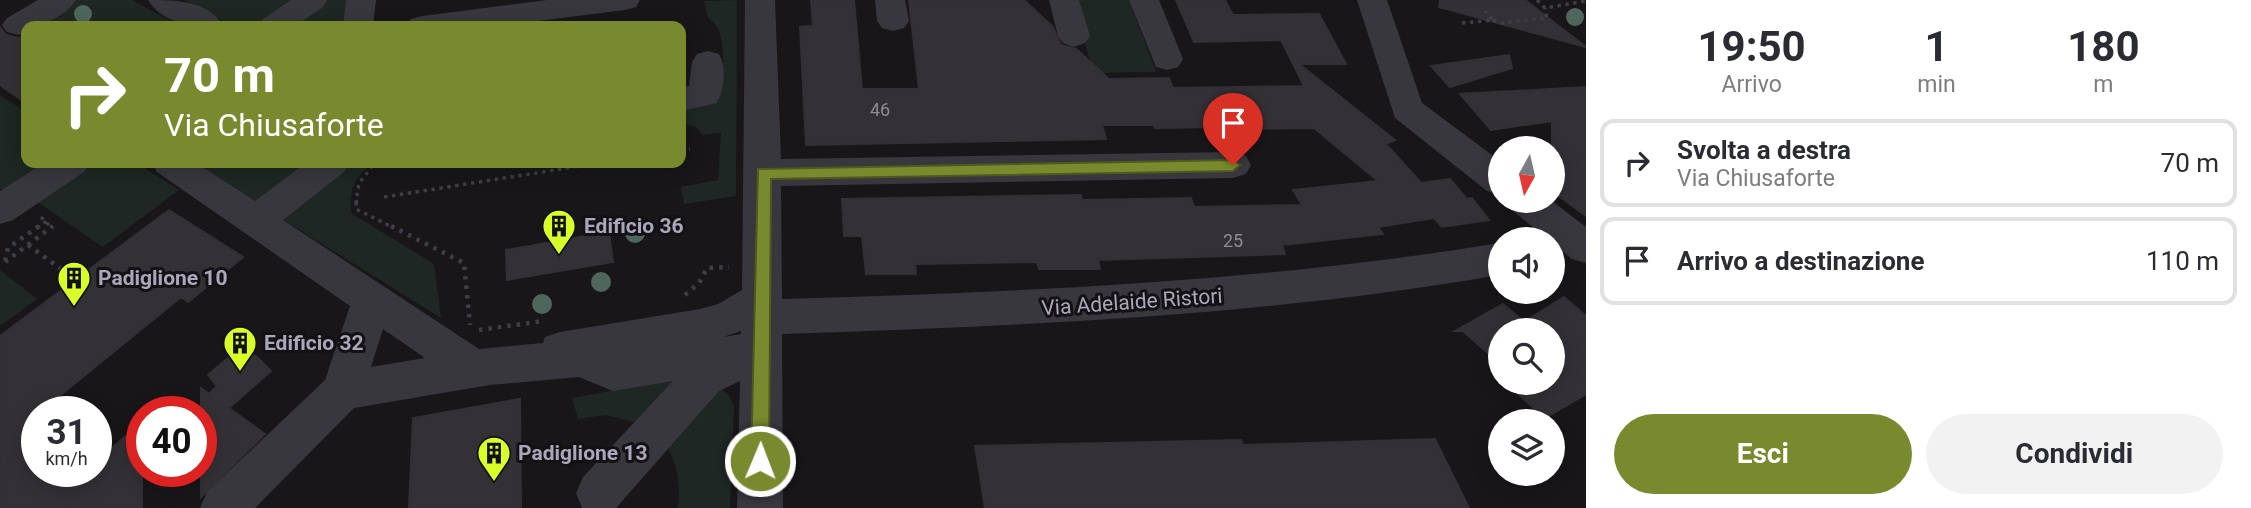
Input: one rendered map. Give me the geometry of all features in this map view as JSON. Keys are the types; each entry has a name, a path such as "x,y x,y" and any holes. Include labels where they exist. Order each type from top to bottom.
{"street":[{"path":"25,21 61,0"},
{"path":"163,0 199,21"},
{"path":"281,21 312,0"},
{"path":"359,21 361,0"},
{"path":"461,21 624,0"},
{"path":"760,0 763,173 760,508"},
{"path":"1064,0 1074,36"},
{"path":"1144,0 1167,59"},
{"path":"1372,0 1407,109 1488,172"},
{"path":"686,98 705,95 708,62"},
{"path":"763,173 1233,165"},
{"path":"0,210 63,168"},
{"path":"178,168 373,298 478,355"},
{"path":"257,220 325,168"},
{"path":"1540,214 1576,246"},
{"name":"Via Adelaide Ristori","path":"342,391 478,355 582,358 613,372 763,321 1067,307 1266,293 1425,273 1488,261"},
{"path":"223,508 342,391 373,298"},
{"path":"599,494 704,379 763,321"}],"path":[{"path":"1462,23 1493,20 1502,23 1547,18 1545,8 1537,0"},
{"path":"1545,8 1586,1"},
{"path":"1483,9 1493,20"},
{"path":"686,149 690,149"},
{"path":"371,168 359,183 356,209 464,263 478,355"},
{"path":"384,197 568,168"},
{"path":"47,221 54,227 2,260 8,248 47,221"},
{"path":"28,245 76,280"}],"shaded area":[{"path":"73,0 132,0 171,21 36,21"},
{"path":"184,0 300,0 269,21 223,21"},
{"path":"322,0 351,0 349,21 292,21"},
{"path":"737,0 736,196 684,204 681,187 718,180 721,133 702,135 697,128 686,124 686,107 711,99 723,84 721,38 719,30 708,18 704,1"},
{"path":"1071,0 1129,0 1156,72 1094,73"},
{"path":"0,95 21,109 21,168 44,168 7,193 0,188"},
{"path":"79,168 145,168 179,190 103,247 33,199"},
{"path":"200,168 368,168 356,180 351,213 434,264 441,318"},
{"path":"0,270 37,299 0,326"},
{"path":"676,379 639,423 606,415 578,419 572,398"},
{"path":"716,385 728,394 734,406 730,508 678,508 677,471 662,438"}],"building":[{"path":"811,0 854,0 862,89 919,89 909,0 1024,0 1053,27 1061,45 1076,49 1109,79 1169,78 1173,88 1304,86 1281,40 1194,42 1176,0 1225,0 1233,15 1319,14 1346,64 1299,64 1395,140 1386,144 1421,183 1450,179 1467,199 1472,198 1489,220 1442,227 1434,218 1378,227 1383,234 1282,245 1285,254 1098,260 1100,269 1039,269 1037,262 915,264 916,274 866,274 862,236 844,236 842,199 1081,195 1082,200 1191,198 1194,207 1302,205 1293,190 1378,181 1314,128 1219,129 1102,125 1106,139 806,145 800,27 813,26"},
{"path":"1440,0 1525,0 1586,47 1439,7"},
{"path":"0,27 6,35 21,37 21,100 0,85"},
{"path":"1509,55 1512,68 1450,87 1431,66"},
{"path":"1586,87 1586,216 1565,201 1565,136 1552,136 1552,121 1491,130 1460,94"},
{"path":"169,210 243,257 188,302 181,297 59,396 21,396 21,487 112,487 112,448 126,436 126,487 142,487 142,508 0,508 0,336"},
{"name":"Edificio 36","path":"609,232 613,262 507,280 506,250"},
{"path":"1565,298 1586,316 1586,394 1560,409 1535,409 1519,395 1565,395 1565,318 1530,318 1553,304 1565,304"},
{"path":"1503,304 1519,318 1488,318 1488,353 1463,331 1455,331"},
{"path":"240,348 257,357 271,371 229,408 265,434 217,481 217,396 201,396 201,388 209,394 217,386 208,375"},
{"path":"520,399 521,508 409,508 413,418"},
{"path":"1435,439 1469,508 985,508 975,446 1241,440 1243,445"},
{"path":"201,487 211,487 201,497"}],"place":[{"name":"Edificio 36","path":"559,256"},
{"name":"Padiglione 10","path":"74,308"},
{"name":"Edificio 32","path":"240,373"},
{"name":"Padiglione 13","path":"494,483"}],"route":[{"path":"760,461 763,173 1233,165"}]}
